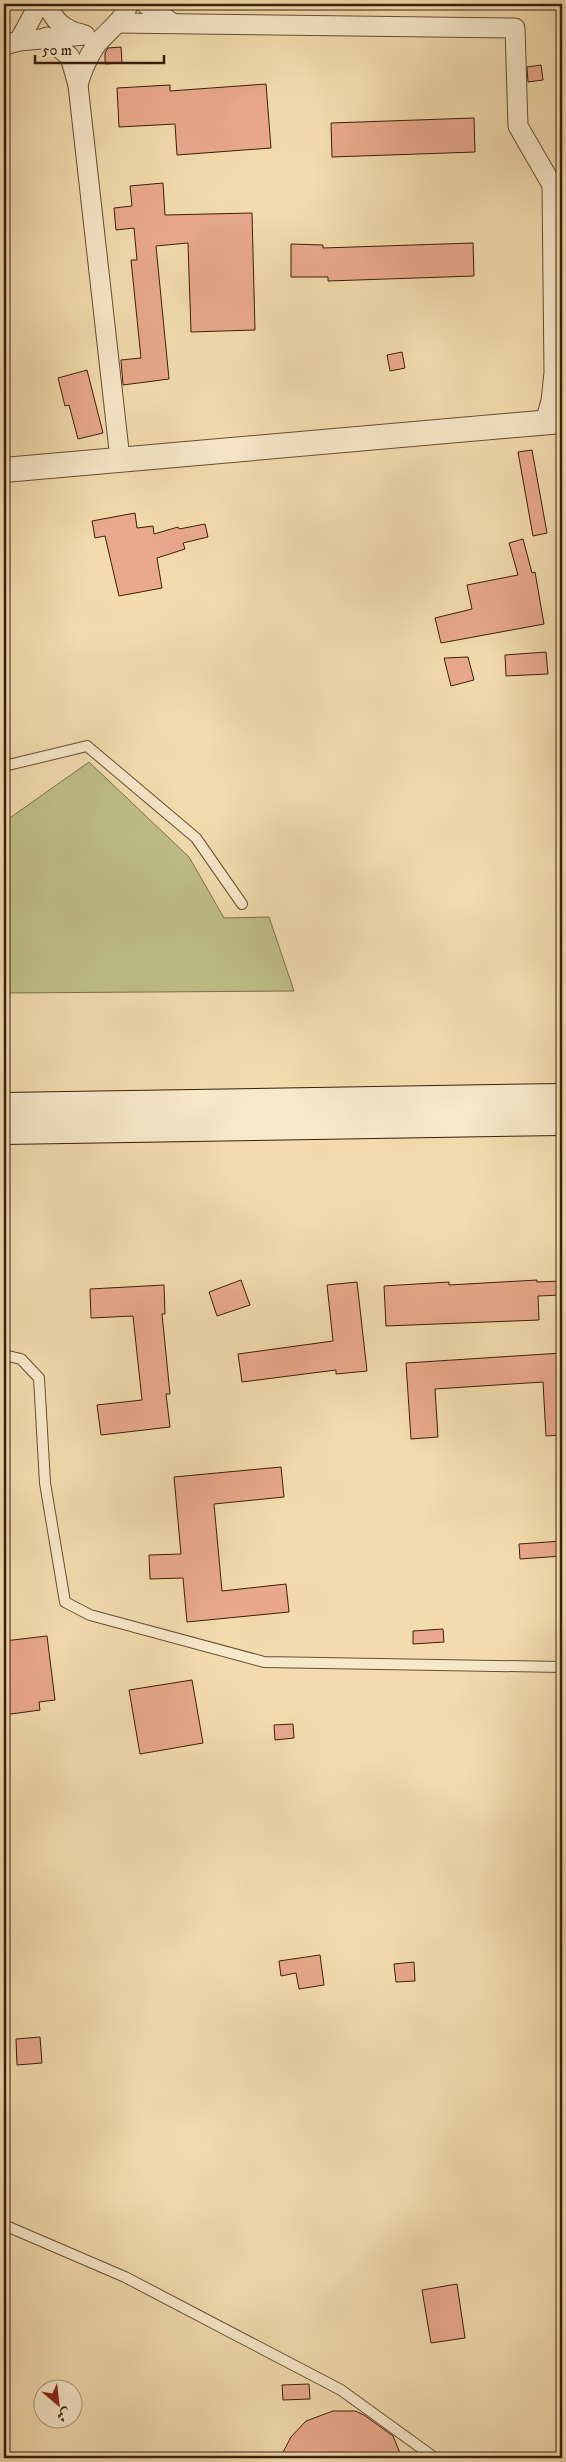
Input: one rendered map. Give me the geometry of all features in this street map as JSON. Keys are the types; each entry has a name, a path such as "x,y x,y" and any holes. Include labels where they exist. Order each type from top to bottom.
{"main road":[{"path":"4,1106 562,1096"},
{"path":"4,1132 562,1122"}],"street":[{"path":"11,43 39,4"},
{"path":"47,4 51,14 60,24 72,32 85,34"},
{"path":"78,85 88,59 128,4"},
{"path":"146,4 172,23"},
{"path":"4,470 553,422 551,401 554,373 552,185 518,126 515,28 172,23 114,25 99,33 47,37 11,43"},
{"path":"47,37 70,57 78,85 120,459"},
{"path":"554,373 562,396"}],"lane":[{"path":"4,766 86,746 196,838 242,904"},
{"path":"4,1355 21,1358 39,1378 45,1483 65,1602 90,1615 264,1662 562,1667"},
{"path":"4,2226 125,2277 341,2390 434,2458"}],"green space":[{"path":"89,762 189,857 224,918 269,917 294,991 4,993 4,822"}],"building":[{"path":"121,47 122,63 105,64 105,53 108,48"},
{"path":"541,65 543,80 528,82 527,67"},
{"path":"266,84 271,148 177,155 175,124 119,127 117,88 170,85 170,91"},
{"path":"474,118 475,152 332,157 331,123"},
{"path":"163,183 165,215 252,213 255,330 191,332 188,243 156,246 169,379 123,385 121,360 141,358 131,260 137,260 134,228 116,230 114,208 132,206 130,186"},
{"path":"473,243 474,276 328,281 328,277 291,277 291,244 323,245 323,248"},
{"path":"402,352 405,368 390,371 387,355"},
{"path":"87,370 103,433 78,439 69,405 65,406 58,378"},
{"path":"532,450 547,533 533,536 518,452"},
{"path":"135,513 137,528 153,526 154,534 178,527 179,529 205,524 208,537 183,543 185,549 157,558 162,588 119,596 105,536 95,538 92,521"},
{"path":"523,539 532,573 535,572 544,624 441,643 435,618 472,609 467,585 518,575 509,543"},
{"path":"546,652 548,674 506,676 505,655"},
{"path":"468,657 474,680 451,686 444,658"},
{"path":"241,1280 250,1305 217,1316 209,1292"},
{"path":"537,1280 537,1282 562,1281 562,1295 538,1296 539,1320 386,1326 384,1286 449,1282 449,1285"},
{"path":"357,1282 367,1371 336,1374 336,1370 242,1382 238,1354 333,1341 327,1285"},
{"path":"164,1285 165,1314 162,1314 170,1394 166,1394 170,1427 101,1435 97,1405 142,1400 133,1316 91,1318 90,1289"},
{"path":"562,1353 562,1435 546,1436 543,1382 435,1389 438,1437 411,1439 406,1363"},
{"path":"281,1467 284,1497 214,1504 222,1591 286,1584 289,1612 187,1622 183,1578 150,1579 149,1555 181,1554 174,1477"},
{"path":"562,1541 562,1556 520,1559 519,1544"},
{"path":"443,1629 444,1642 413,1644 413,1631"},
{"path":"47,1636 55,1700 39,1702 40,1710 4,1715 4,1641"},
{"path":"192,1680 203,1743 140,1754 129,1690"},
{"path":"293,1724 294,1738 275,1740 274,1725"},
{"path":"320,1955 324,1985 299,1989 296,1973 281,1976 279,1961"},
{"path":"414,1962 415,1981 396,1982 394,1964"},
{"path":"40,2037 42,2063 17,2065 16,2039"},
{"path":"457,2284 465,2338 431,2343 422,2290"},
{"path":"309,2384 310,2399 283,2400 282,2385"},
{"path":"333,2411 355,2411 364,2415 393,2436 402,2458 280,2458 291,2437 306,2421"}]}
